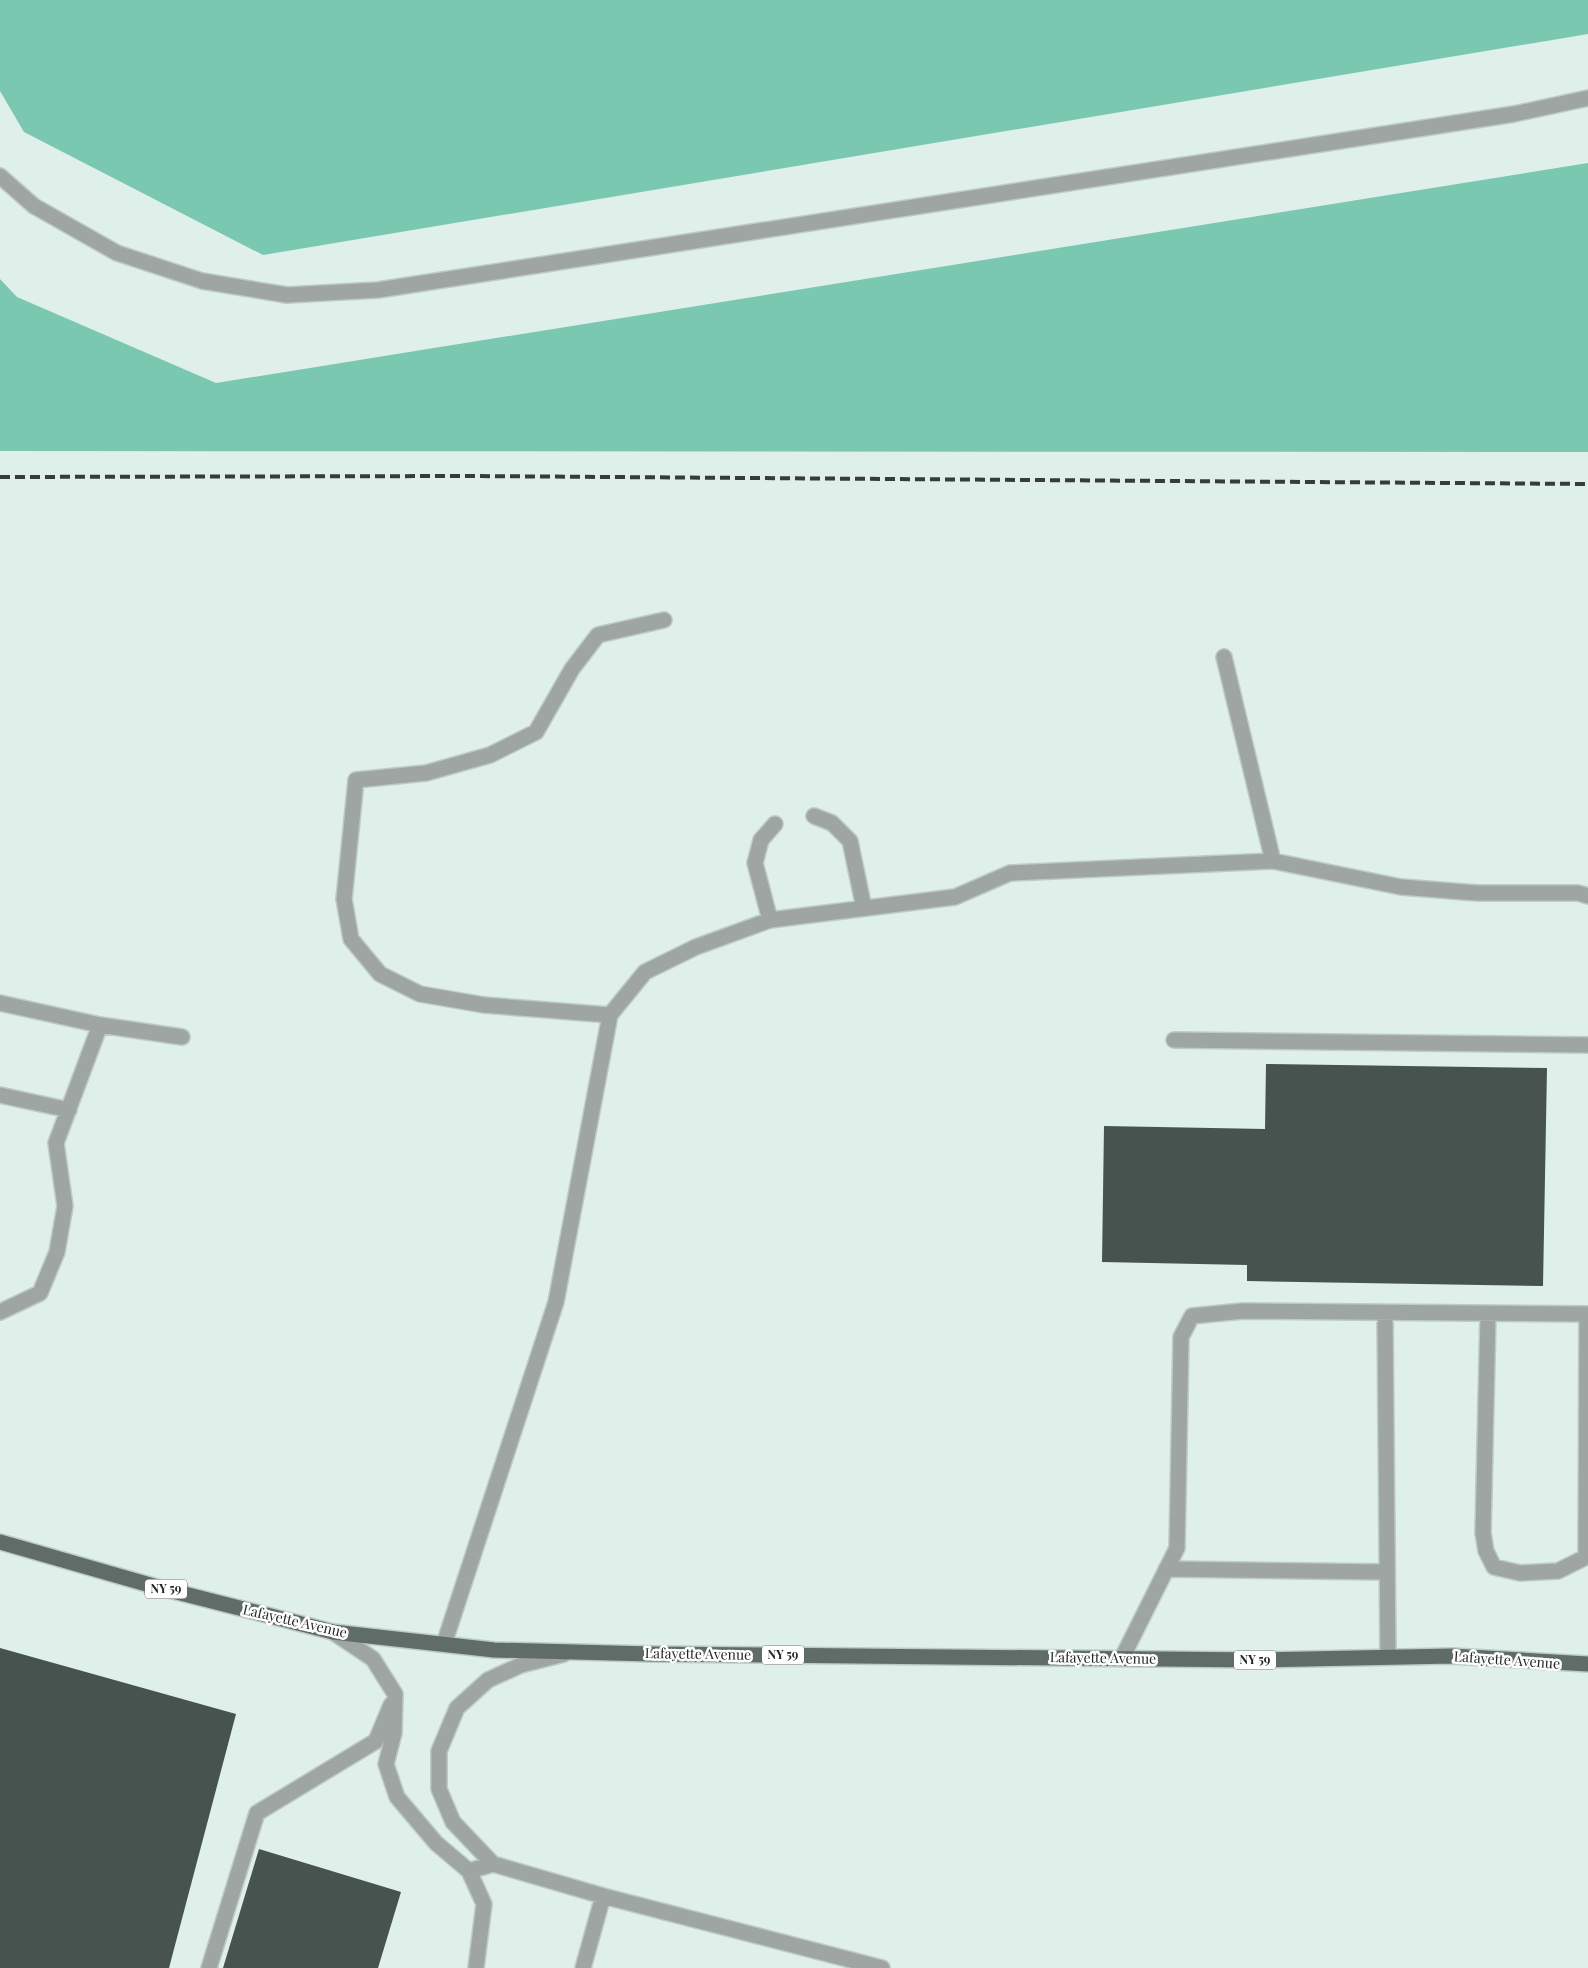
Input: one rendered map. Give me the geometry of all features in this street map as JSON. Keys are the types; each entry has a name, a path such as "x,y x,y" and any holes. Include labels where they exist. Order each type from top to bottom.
{"main road":[{"name":"Lafayette Avenue","path":"0,1542 157,1587 332,1632 494,1650 1257,1660 1452,1656 1588,1664"}],"lane":[{"path":"0,176 34,206 116,253 202,281 287,295 378,290 408,286 1514,114 1588,98"},
{"path":"610,1015 484,1005 420,994 380,974 351,939 344,899 356,780 426,773 490,755 536,732 572,669 598,635 664,620"},
{"path":"1224,657 1273,861"},
{"path":"814,816 832,823 850,841 864,908"},
{"path":"770,920 755,863 761,840 775,824"},
{"path":"444,1644 556,1302 610,1015 645,972 696,947 770,920 955,897 1010,874 1273,861 1402,887 1477,893 1578,893 1588,896"},
{"path":"0,1003 100,1025 182,1037"},
{"path":"0,1312 40,1293 57,1252 65,1206 56,1143 100,1025"},
{"path":"1174,1040 1588,1045"},
{"path":"0,1095 69,1110"},
{"path":"1122,1658 1177,1548 1182,1337 1192,1316 1243,1311 1385,1314 1488,1314 1588,1314 1586,1557 1558,1571 1520,1573 1494,1566 1486,1551 1483,1533 1488,1314"},
{"path":"1385,1314 1388,1657"},
{"path":"1166,1569 1387,1572"},
{"path":"332,1632 373,1659 395,1694 394,1733 386,1764 397,1797 436,1843 468,1871 484,1904 476,1968"},
{"path":"571,1652 521,1665 488,1680 458,1708 439,1751 439,1789 454,1822 493,1864 603,1896 882,1968"},
{"path":"209,1968 257,1813 376,1741 395,1694"},
{"path":"468,1871 493,1864"},
{"path":"583,1968 603,1896"}],"green space":[{"path":"0,0 1588,0 1588,34 263,255 24,132 0,91"},
{"path":"1588,163 1588,452 0,451 0,279 17,297 216,383"}],"building":[{"path":"1266,1064 1547,1068 1543,1286 1247,1281 1247,1265 1102,1262 1104,1126 1265,1129"},
{"path":"0,1648 236,1714 169,1968 0,1968"},
{"path":"259,1849 401,1892 378,1968 223,1968"}],"railway":[{"path":"0,477 469,476 1588,484"}]}
